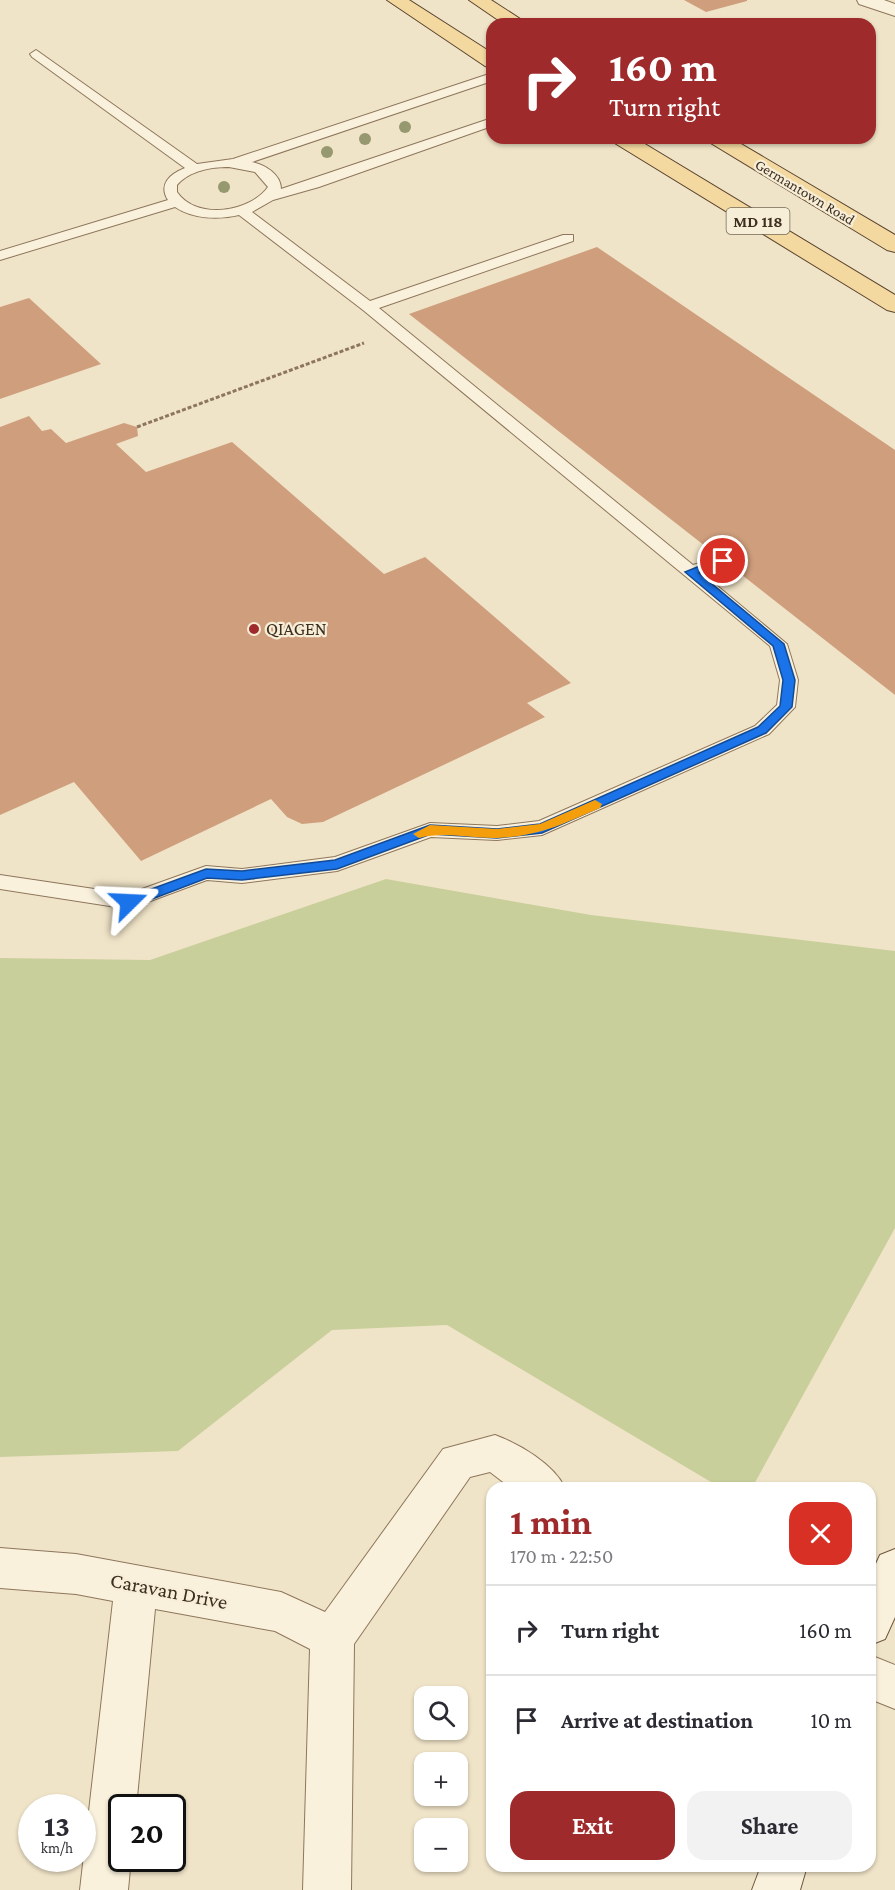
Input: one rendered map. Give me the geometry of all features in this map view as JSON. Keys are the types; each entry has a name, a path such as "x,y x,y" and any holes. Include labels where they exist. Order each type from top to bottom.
{"main road":[{"path":"396,0 486,58"},
{"path":"478,0 508,18"},
{"name":"MD 118","path":"630,144 895,304"},
{"name":"Germantown Road","path":"726,144 895,245"}],"street":[{"path":"866,0 895,10"},
{"path":"327,1890 332,1638 457,1462 495,1453 536,1482"},
{"name":"Caravan Drive","path":"0,1568 76,1574 281,1612 332,1638"},
{"path":"876,1611 895,1569"},
{"path":"104,1890 136,1584"},
{"path":"876,1679 895,1688"},
{"path":"776,1890 782,1872"}],"lane":[{"path":"36,54 194,168"},
{"path":"234,163 251,165 273,178 275,187 265,202 242,211 198,211 177,202 171,195 170,188 174,180 194,168 234,163 486,79"},
{"path":"271,196 314,184 486,125"},
{"path":"0,256 177,202"},
{"path":"0,882 129,902 206,873 242,876 337,864 430,830 497,833 542,828 762,730 786,707 789,680 778,644 368,307 242,211"},
{"path":"368,307 568,238"},
{"path":"691,572 723,561"}],"path":[{"path":"137,427 396,331"}],"green space":[{"path":"386,879 591,915 895,951 895,1228 755,1482 711,1482 447,1325 332,1330 178,1451 0,1457 0,958 150,960"}],"building":[{"path":"684,0 747,0 747,1 706,12"},
{"path":"597,247 895,450 895,695 409,314"},
{"path":"29,298 101,364 0,399 0,307"},
{"name":"QIAGEN","path":"29,416 42,431 51,429 66,443 124,423 137,427 138,436 116,444 146,472 232,442 384,574 425,557 571,683 527,703 545,717 323,822 302,824 287,817 271,799 141,861 74,782 0,815 0,427"}],"slow traffic":[{"path":"419,834 430,830 497,833 542,828 595,804"}],"place":[{"name":"QIAGEN","path":"254,629"}],"route":[{"path":"129,902 206,873 242,876 337,864 430,830 497,833 542,828 762,730 786,707 789,680 778,644 691,572 723,561"}]}
